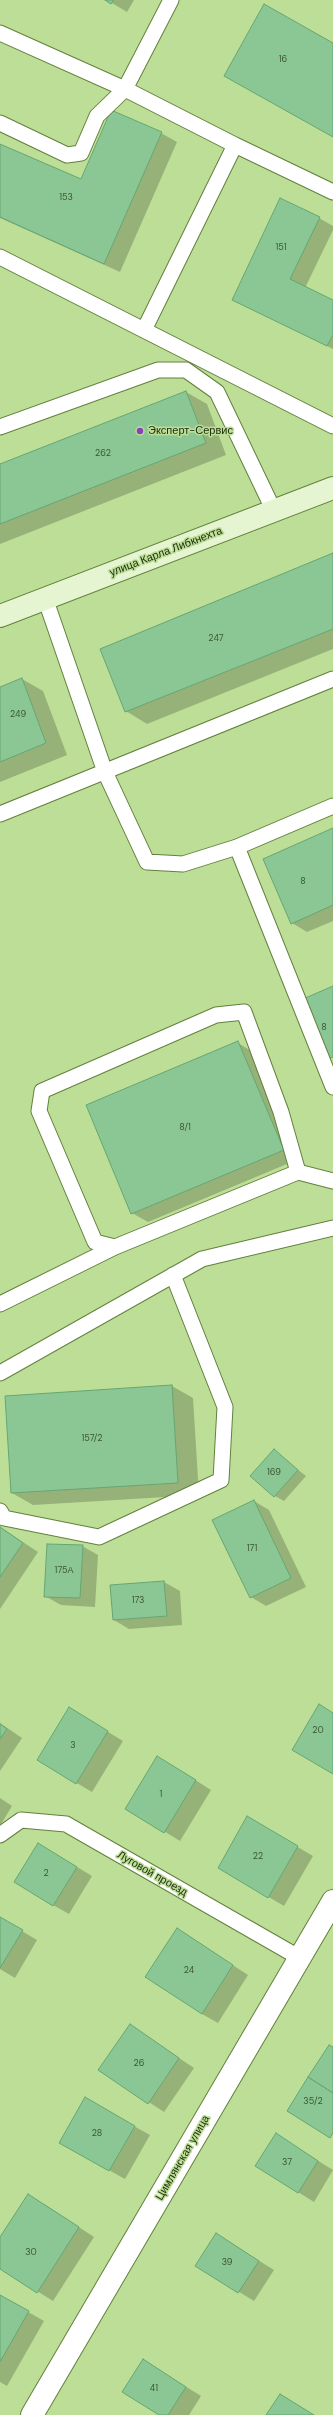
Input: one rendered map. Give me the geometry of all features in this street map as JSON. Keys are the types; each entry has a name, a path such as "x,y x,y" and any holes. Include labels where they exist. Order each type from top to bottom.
{"street":[{"name":"улица Карла Либкнехта","path":"0,616 333,488"},
{"name":"Цимлянская улица","path":"32,2415 333,1901"}],"lane":[{"path":"0,123 66,155 81,153 98,116 125,89 171,0"},
{"path":"0,33 125,89 234,145 333,192"},
{"path":"144,330 234,145"},
{"path":"0,257 333,426"},
{"path":"0,428 158,370 186,370 217,392 274,511"},
{"path":"45,598 105,772 147,862 183,864 237,847 333,806"},
{"path":"0,814 333,679"},
{"path":"237,847 333,1087"},
{"path":"115,1247 95,1242 38,1111 42,1091 216,1015 244,1012 281,1112 298,1172"},
{"path":"0,1304 115,1247 298,1172 333,1181"},
{"path":"0,1373 202,1259 333,1228"},
{"path":"0,1511 4,1518 99,1537 221,1480 225,1407 173,1275"},
{"name":"Луговой проезд","path":"0,1835 21,1820 66,1824 300,1958"}],"building":[{"path":"105,0 114,0 111,4"},
{"path":"264,4 333,43 333,137 224,76"},
{"path":"111,110 162,132 104,264 0,217 0,144 81,179"},
{"path":"280,198 320,217 290,279 333,300 333,335 327,346 232,300"},
{"path":"186,391 206,443 0,524 0,464"},
{"path":"333,553 333,629 125,712 100,649"},
{"path":"22,678 46,743 0,762 0,687"},
{"path":"333,828 333,905 291,924 263,859"},
{"path":"333,986 333,1057 328,1059 303,999"},
{"path":"238,1041 284,1150 131,1214 86,1105"},
{"path":"172,1385 178,1483 11,1493 5,1396"},
{"path":"274,1449 298,1470 274,1497 250,1476"},
{"path":"254,1500 291,1578 250,1598 212,1520"},
{"path":"0,1527 23,1543 0,1577"},
{"path":"47,1544 83,1545 80,1598 44,1597"},
{"path":"164,1581 167,1616 113,1620 110,1585"},
{"path":"319,1704 333,1713 333,1774 292,1750"},
{"path":"69,1707 108,1731 76,1784 37,1760"},
{"path":"0,1724 7,1729 0,1739"},
{"path":"157,1756 196,1780 164,1833 125,1809"},
{"path":"247,1816 298,1846 268,1898 218,1868"},
{"path":"38,1843 77,1867 53,1906 14,1882"},
{"path":"0,1917 23,1930 0,1968"},
{"path":"177,1928 233,1965 202,2014 145,1977"},
{"path":"130,2024 179,2058 148,2104 98,2070"},
{"path":"329,2045 333,2047 333,2093 308,2077"},
{"path":"308,2077 333,2093 333,2133 330,2138 287,2111"},
{"path":"85,2097 135,2126 109,2171 59,2143"},
{"path":"276,2133 318,2161 298,2193 255,2166"},
{"path":"28,2194 79,2227 37,2293 0,2269 0,2237"},
{"path":"216,2233 259,2261 238,2293 195,2266"},
{"path":"0,2295 29,2311 0,2362"},
{"path":"143,2359 186,2387 168,2415 159,2415 122,2392"},
{"path":"280,2394 314,2415 266,2415"}],"place":[{"name":"Эксперт-Сервис","path":"140,431"}]}
